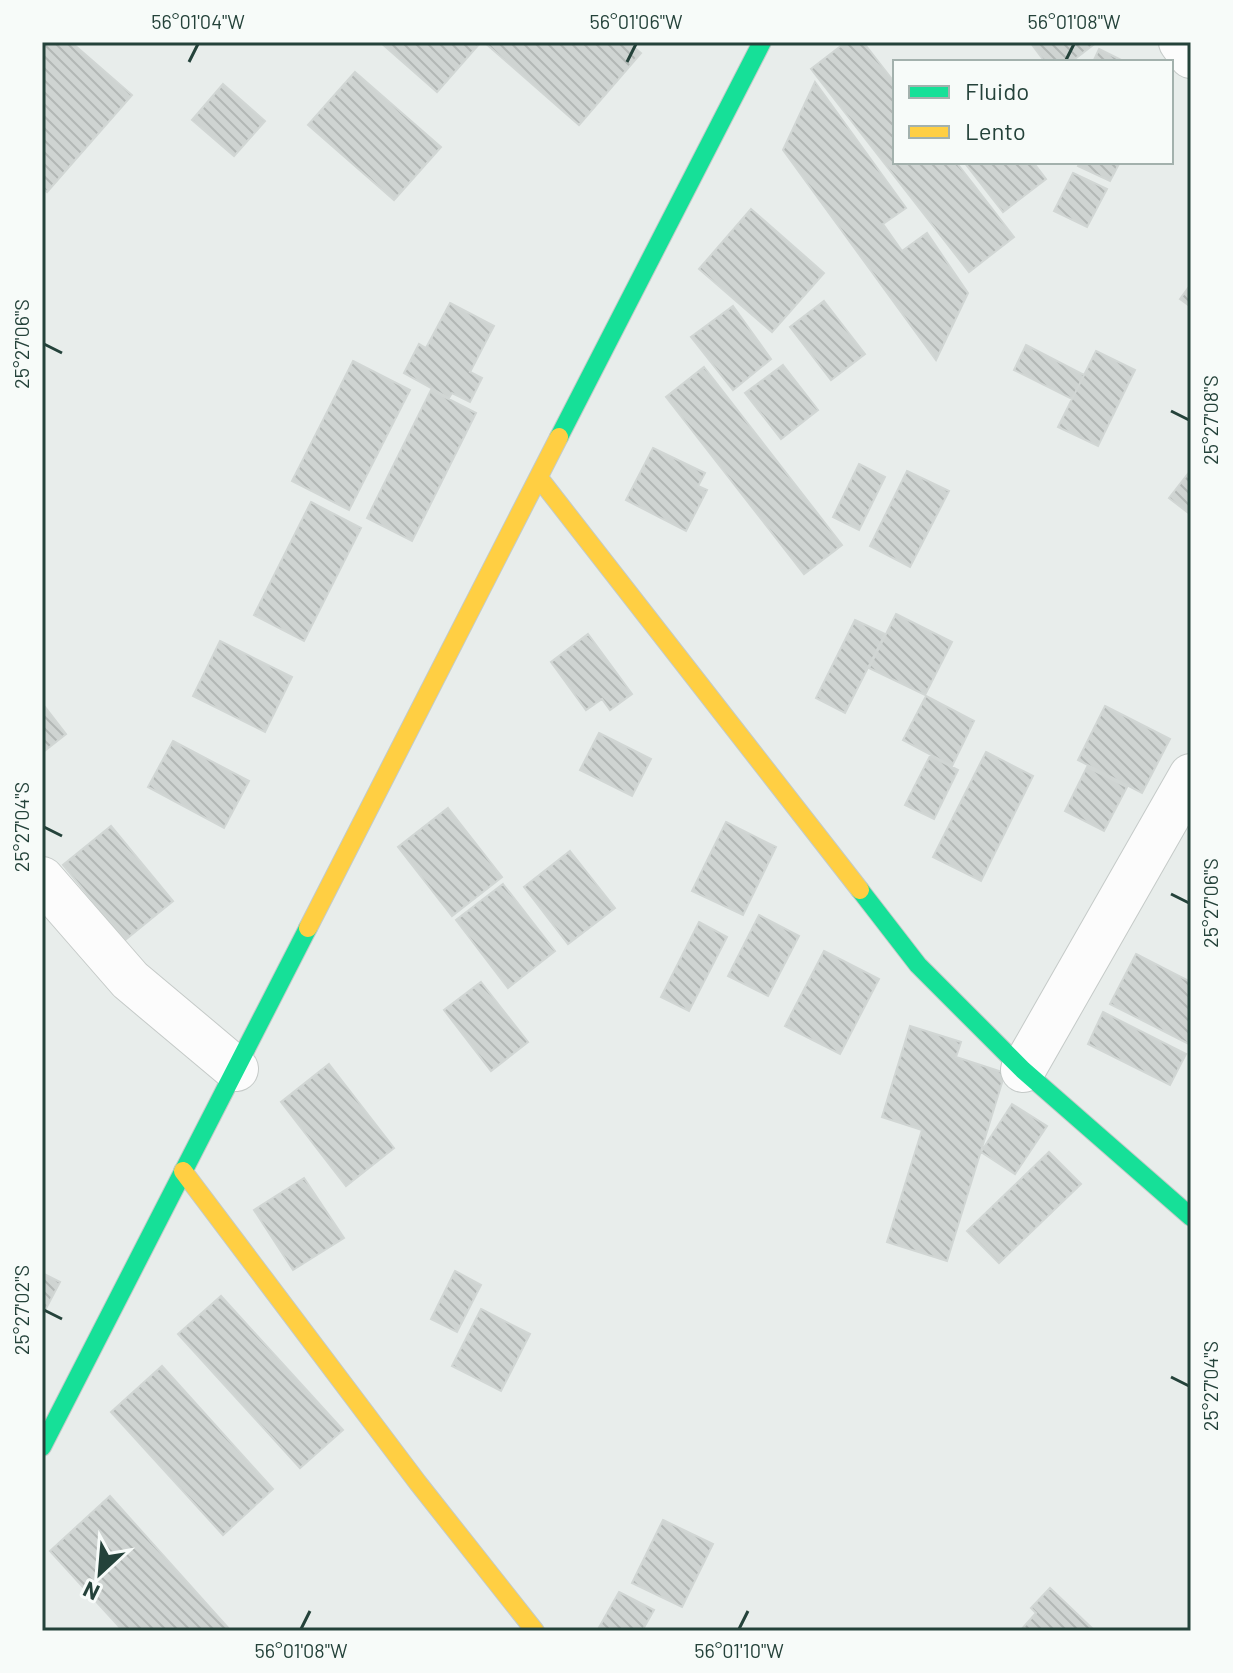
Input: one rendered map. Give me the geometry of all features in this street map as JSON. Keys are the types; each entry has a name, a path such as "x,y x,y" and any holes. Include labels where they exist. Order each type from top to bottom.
{"main road":[{"path":"42,1447 762,42"},
{"path":"539,478 918,965 1023,1070 1191,1217"},
{"path":"183,1171 418,1483 535,1631"}],"street":[{"path":"1181,42 1191,56"},
{"path":"1023,1070 1191,776"},
{"path":"42,879 130,980 236,1069"}],"building":[{"path":"42,42 71,42 132,95 47,192 42,188"},
{"path":"380,42 481,42 437,92"},
{"path":"484,42 628,42 641,53 579,125"},
{"path":"846,42 863,42 893,80 893,164 958,164 1014,237 969,272 811,69"},
{"path":"1030,42 1097,42 1074,60 1044,60"},
{"path":"1099,49 1121,60 1094,60"},
{"path":"355,72 441,147 394,200 308,125"},
{"path":"815,82 906,208 883,224 902,251 927,233 968,293 936,360 783,150"},
{"path":"223,84 265,121 234,156 192,120"},
{"path":"966,164 1035,164 1046,179 1003,212"},
{"path":"1079,164 1119,164 1110,181"},
{"path":"1073,173 1107,189 1087,227 1054,211"},
{"path":"751,209 824,273 772,332 699,269"},
{"path":"1191,284 1191,307 1180,299"},
{"path":"824,301 865,354 831,380 790,327"},
{"path":"450,303 494,326 470,372 482,378 470,402 452,393 449,398 404,373 419,344 426,348"},
{"path":"733,306 771,359 733,390 691,337"},
{"path":"1026,345 1084,375 1072,399 1014,370"},
{"path":"1096,351 1135,370 1098,446 1058,427"},
{"path":"353,361 410,390 349,510 292,481"},
{"path":"783,365 818,410 781,439 745,393"},
{"path":"704,367 842,545 804,574 666,397"},
{"path":"431,390 476,413 412,541 367,518"},
{"path":"653,448 705,473 698,486 707,490 686,531 626,500"},
{"path":"859,464 885,477 859,530 833,517"},
{"path":"1191,470 1191,515 1169,498"},
{"path":"907,471 949,491 910,567 870,546"},
{"path":"311,502 361,528 304,641 254,615"},
{"path":"896,614 952,642 925,695 869,668"},
{"path":"855,620 885,634 845,713 816,698"},
{"path":"588,634 632,694 610,710 602,699 586,710 551,662"},
{"path":"220,641 292,677 265,732 193,696"},
{"path":"926,696 974,721 952,766 903,740"},
{"path":"42,703 66,734 42,753"},
{"path":"1105,706 1170,739 1142,793 1078,760"},
{"path":"599,733 651,759 632,796 580,770"},
{"path":"173,741 249,781 224,828 148,787"},
{"path":"986,752 1033,776 981,881 933,857"},
{"path":"930,756 958,770 934,819 905,805"},
{"path":"1087,767 1127,787 1104,831 1065,811"},
{"path":"448,808 502,877 452,916 398,847"},
{"path":"726,822 776,847 743,915 692,891"},
{"path":"111,826 173,901 125,940 63,865"},
{"path":"570,851 615,908 568,944 524,887"},
{"path":"503,884 555,951 508,988 456,920"},
{"path":"759,915 799,936 768,996 728,976"},
{"path":"699,922 727,937 689,1011 661,997"},
{"path":"824,951 879,979 840,1054 785,1026"},
{"path":"1136,954 1191,982 1191,1045 1110,1004"},
{"path":"481,982 528,1042 491,1071 444,1010"},
{"path":"1103,1012 1186,1054 1170,1085 1088,1044"},
{"path":"910,1026 961,1042 956,1057 1005,1073 947,1261 887,1242 922,1130 882,1117"},
{"path":"329,1064 394,1148 346,1186 281,1102"},
{"path":"1012,1104 1047,1126 1015,1174 981,1152"},
{"path":"1049,1152 1081,1184 999,1263 967,1231"},
{"path":"304,1178 344,1238 293,1270 254,1210"},
{"path":"455,1271 481,1285 457,1332 431,1319"},
{"path":"42,1273 60,1282 42,1316"},
{"path":"221,1296 343,1430 300,1468 178,1334"},
{"path":"481,1309 530,1334 501,1391 452,1366"},
{"path":"162,1366 273,1489 223,1535 111,1412"},
{"path":"110,1496 231,1631 123,1631 50,1551"},
{"path":"663,1520 713,1544 682,1607 632,1583"},
{"path":"1050,1588 1095,1631 1020,1631 1036,1613 1031,1608"},
{"path":"619,1592 654,1610 642,1631 597,1631"}],"traffic: fast":[{"path":"559,437 762,42"},
{"path":"860,890 918,965 1023,1070 1191,1217"},
{"path":"42,1447 308,928"}],"traffic: slow":[{"path":"308,928 559,437"},
{"path":"539,478 860,890"},
{"path":"183,1171 418,1483 535,1631"}]}
